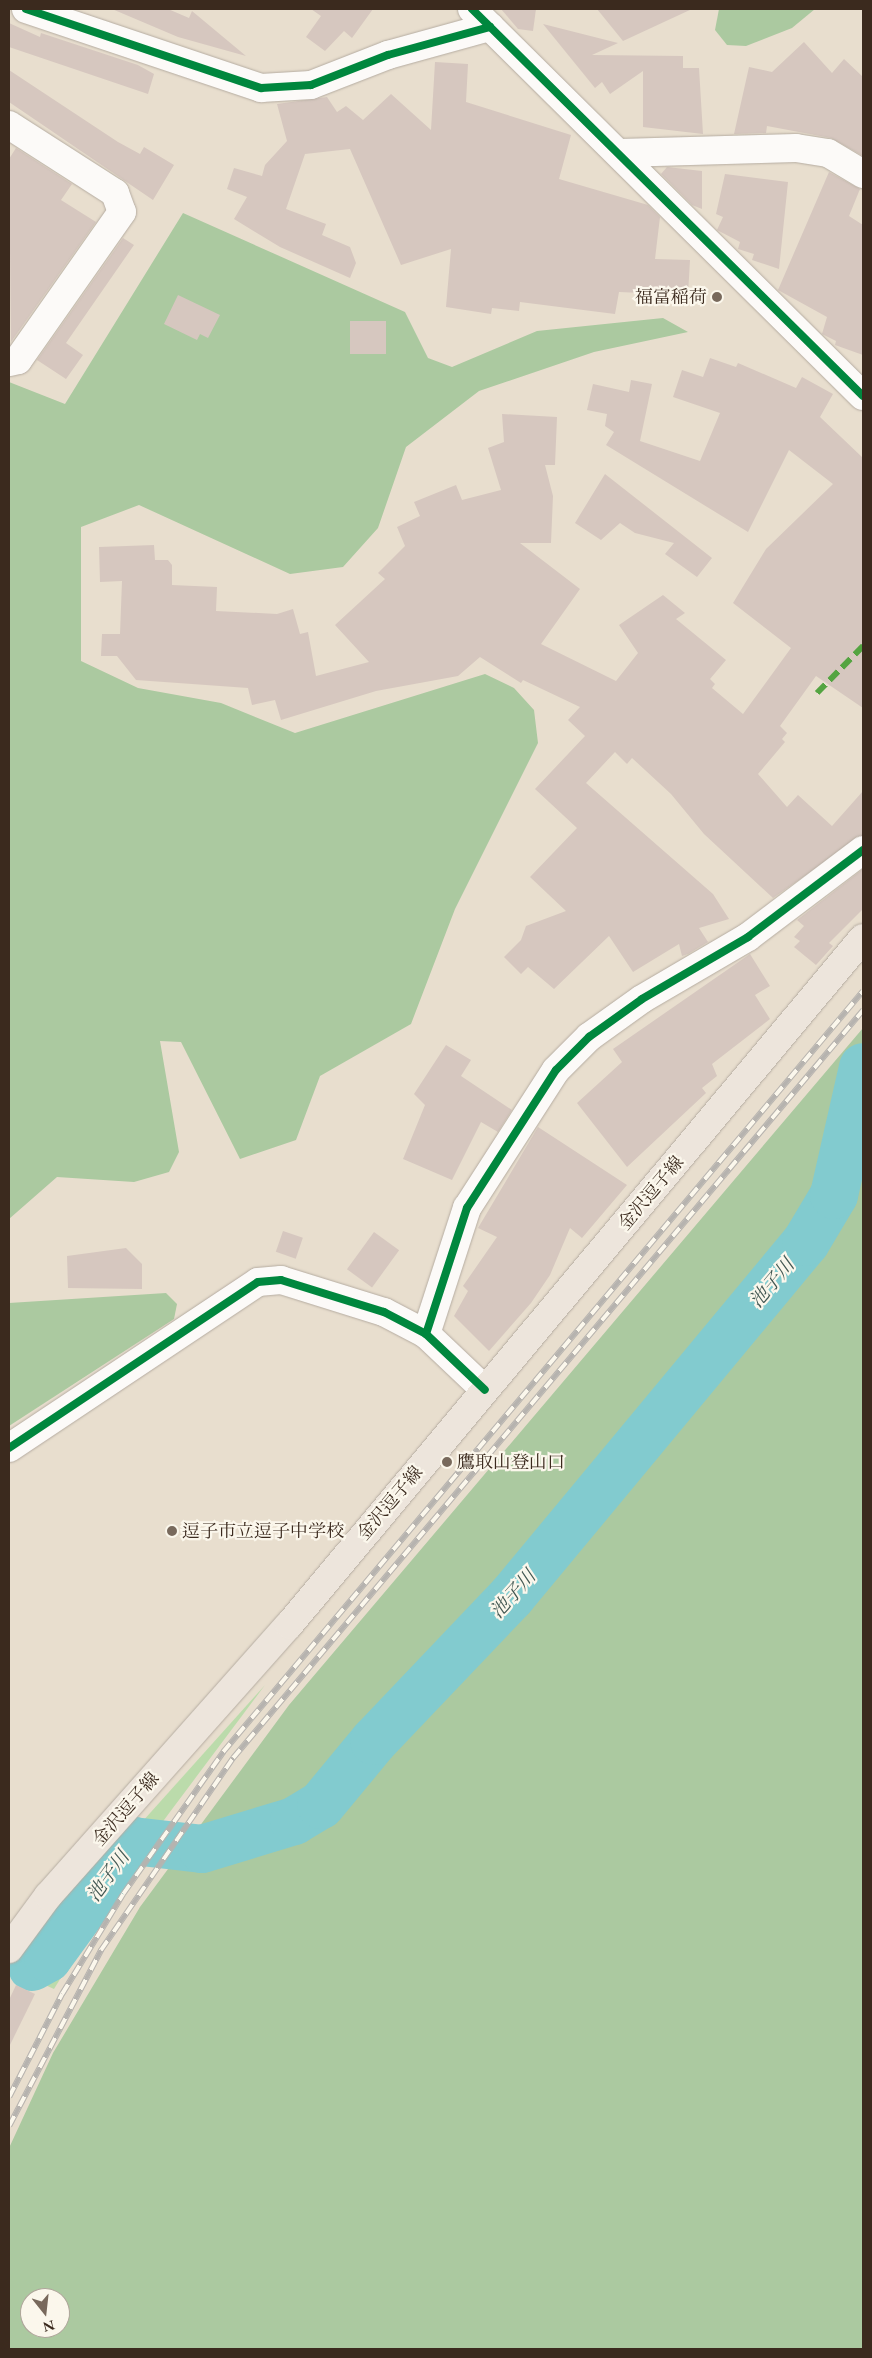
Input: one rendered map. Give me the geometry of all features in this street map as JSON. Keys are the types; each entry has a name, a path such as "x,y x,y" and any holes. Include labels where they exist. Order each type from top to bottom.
{"main road":[{"name":"金沢逗子線","path":"9,1948 48,1896 289,1625 863,938"}],"street":[{"path":"26,9 262,88 310,85 481,18 863,396"},
{"path":"9,125 115,193 122,212 18,360 9,362"},
{"path":"620,154 796,148 828,153 863,174"},
{"path":"426,1334 467,1208 556,1070 588,1037 642,999 748,937 863,850"},
{"path":"9,1448 258,1282 281,1280 375,1309 426,1334 484,1390"}],"green space":[{"path":"719,9 815,9 792,28 746,46 727,45 715,30"},
{"path":"183,213 405,312 428,358 452,367 537,331 663,318 688,332 594,352 479,391 406,447 378,528 343,567 290,574 139,505 81,527 81,661 138,688 221,703 295,733 485,674 514,688 534,710 538,743 455,909 411,1024 320,1076 296,1140 240,1159 181,1042 160,1041 179,1152 169,1172 134,1182 57,1177 9,1219 9,382 65,404"},
{"path":"863,1028 863,2349 9,2349 9,2148 53,2053 140,1907 289,1705"},
{"path":"166,1293 177,1304 174,1319 9,1426 9,1303"},
{"path":"265,1685 158,1828 142,1822"},
{"path":"121,1848 138,1852 54,1989 21,1974 43,1941"}],"building":[{"path":"112,9 168,9 189,18 192,11 246,56 178,37"},
{"path":"311,9 373,9 352,38 344,31 325,51 306,37 321,16"},
{"path":"501,9 536,9 533,31 518,29"},
{"path":"597,9 692,9 623,41"},
{"path":"9,23 40,37 41,33 138,65 154,74 148,94 9,47"},
{"path":"543,24 618,43 592,55 683,56 683,68 699,68 703,134 643,127 643,71 610,94 602,82 595,88"},
{"path":"804,42 832,73 844,59 863,77 863,156 831,138 767,126 766,133 734,134 749,67 772,72"},
{"path":"435,62 468,64 466,102 571,135 559,179 648,205 660,217 655,259 690,260 688,295 619,292 615,314 520,302 519,311 492,308 491,314 446,307 451,249 401,265 350,149 305,154 286,209 326,224 322,235 350,247 356,263 350,278 280,247 234,219 247,197 227,189 234,168 262,176 265,165 287,141 277,104 327,97 337,112 346,106 363,120 391,94 431,130"},
{"path":"9,70 118,142 140,154 144,147 174,165 153,200 9,102"},
{"path":"16,148 72,184 61,200 96,222 11,342 9,159"},
{"path":"667,167 702,171 702,209 692,205 661,174"},
{"path":"829,172 860,189 849,216 863,225 863,355 835,345 836,341 822,334 827,317 778,290"},
{"path":"725,174 788,182 779,269 752,260 754,254 738,249 740,242 717,230 723,217 716,214"},
{"path":"123,238 134,245 66,343 83,355 66,379 37,360"},
{"path":"178,295 220,315 208,338 200,334 197,340 164,324"},
{"path":"350,321 386,321 386,354 350,354"},
{"path":"710,358 736,367 738,363 796,388 802,377 833,394 820,417 863,458 863,708 816,676 780,726 787,733 782,739 785,742 758,774 787,807 798,795 832,826 863,791 863,835 773,898 704,834 671,794 632,758 627,764 615,752 586,783 713,894 729,919 699,928 708,942 688,954 682,956 679,944 633,972 609,936 554,989 528,967 521,974 504,957 521,940 526,926 566,911 530,877 577,828 535,789 585,736 568,720 580,707 523,680 521,683 480,657 458,676 376,691 281,720 275,700 252,705 248,688 136,680 117,656 101,656 102,634 120,634 122,581 100,582 99,547 154,545 155,560 168,560 172,565 172,585 217,587 216,611 277,614 293,609 300,634 308,632 316,676 369,662 335,625 385,579 378,573 405,546 397,527 420,516 414,502 456,485 462,500 501,490 488,448 504,442 502,414 557,417 555,465 545,465 553,496 551,543 520,543 580,589 541,644 616,681 638,653 619,625 663,595 685,613 676,619 726,660 710,679 715,684 712,688 743,714 791,648 733,603 766,549 833,484 789,450 748,532 606,445 614,432 605,426 607,414 587,410 593,384 629,392 631,380 652,384 640,441 700,461 720,413 673,397 682,370 703,377"},
{"path":"605,474 712,558 697,577 665,554 674,543 635,533 620,523 601,540 575,523"},
{"path":"863,869 863,909 829,943 833,946 816,965 794,947 800,941 794,937 804,926 797,920"},
{"path":"750,954 770,986 755,995 770,1019 712,1064 717,1076 702,1088 706,1093 627,1167 577,1103 622,1062 613,1049"},
{"path":"446,1045 471,1060 461,1076 512,1110 498,1132 481,1122 452,1180 403,1159 425,1105 414,1094"},
{"path":"538,1127 627,1185 582,1238 570,1228 550,1275 531,1303 489,1351 454,1316 468,1291 463,1286 497,1237 478,1228"},
{"path":"283,1231 303,1238 296,1259 276,1252"},
{"path":"374,1232 399,1250 372,1287 347,1269"},
{"path":"126,1248 142,1264 142,1289 68,1288 67,1256"},
{"path":"16,1985 35,1994 9,2047 9,2000"}],"waterway":[{"name":"池子川","path":"32,1967 48,1958 133,1841 202,1849 294,1821 321,1805 374,1741 512,1596 806,1242 834,1195 863,1067"}],"railway":[{"path":"9,2097 62,1994 123,1894 223,1752 863,991"},
{"path":"9,2126 101,1950 233,1758 863,1010"}],"marked path":[{"path":"817,693 863,646"}],"cycle path":[{"path":"26,9 261,88 311,85 388,55 490,27"},
{"path":"472,9 863,396"},
{"path":"426,1334 467,1208 556,1070 589,1037 642,999 748,937 863,850"},
{"path":"9,1448 258,1282 281,1280 384,1312 426,1334 485,1390"}],"place":[{"name":"福富稲荷","path":"717,297"},
{"name":"鷹取山登山口","path":"447,1462"},
{"name":"逗子市立逗子中学校","path":"172,1531"}]}
